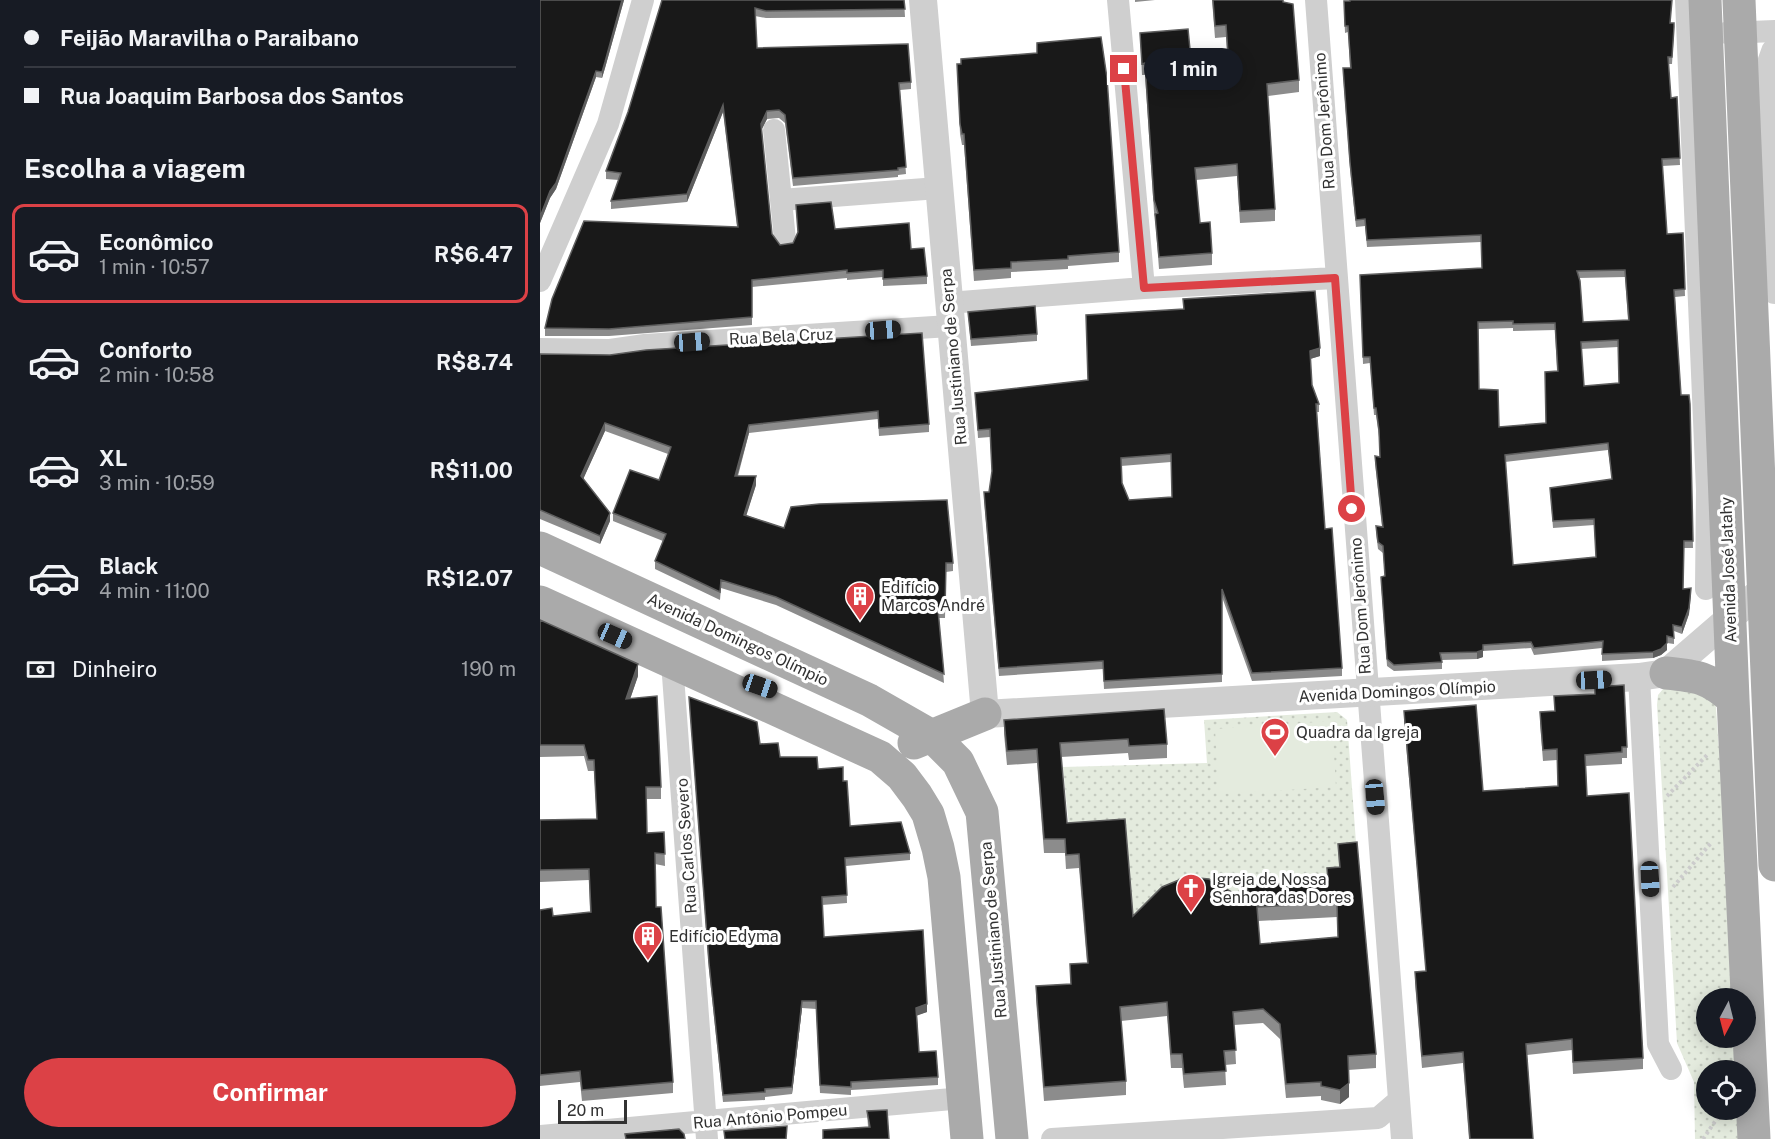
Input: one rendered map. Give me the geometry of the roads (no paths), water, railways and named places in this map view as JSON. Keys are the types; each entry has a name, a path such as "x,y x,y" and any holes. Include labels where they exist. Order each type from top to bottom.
{"main road":[{"name":"Avenida José Jatahy","path":"1706,0 1717,499 1730,618 1754,1139"},
{"name":"Avenida José Jatahy","path":"1739,0 1769,584 1775,865"},
{"name":"Avenida Domingos Olímpio","path":"540,548 869,700 932,736"},
{"path":"540,602 880,757 902,776 928,814 944,877 967,1139"},
{"path":"1652,675 1702,677 1715,683 1733,699"},
{"path":"721,684 760,686 793,697 897,746 908,746 985,714"},
{"path":"928,814 985,714"},
{"name":"Rua Justiniano de Serpa","path":"932,736 958,762 982,812 1012,1139"}],"street":[{"path":"540,281 608,124 643,0"},
{"name":"Rua Justiniano de Serpa","path":"923,0 985,714"},
{"path":"1118,0 1144,288"},
{"name":"Rua Dom Jerônimo","path":"1316,0 1366,693 1402,1139"},
{"name":"Avenida José Jatahy","path":"1686,0 1717,499 1706,589"},
{"path":"1707,34 1775,31"},
{"path":"1775,52 1764,83 1775,290"},
{"path":"774,130 784,240"},
{"path":"781,200 939,188"},
{"name":"Rua Bela Cruz","path":"540,349 610,350 949,314 1144,288 1335,278"},
{"path":"1671,1069 1658,1044 1652,675 1730,618 1769,584"},
{"name":"Rua Carlos Severo","path":"672,662 706,1131"},
{"name":"Avenida Domingos Olímpio","path":"985,714 1652,675"},
{"name":"Rua Antônio Pompeu","path":"540,1136 706,1131 963,1098"},
{"path":"1052,1139 1378,1118 1399,1100"}],"place":[{"name":"Edifício Marcos André","path":"860,622"},
{"name":"Quadra da Igreja","path":"1275,758"},
{"name":"Igreja de Nossa Senhora das Dores","path":"1191,914"},
{"name":"Edifício Edyma","path":"648,962"}]}
